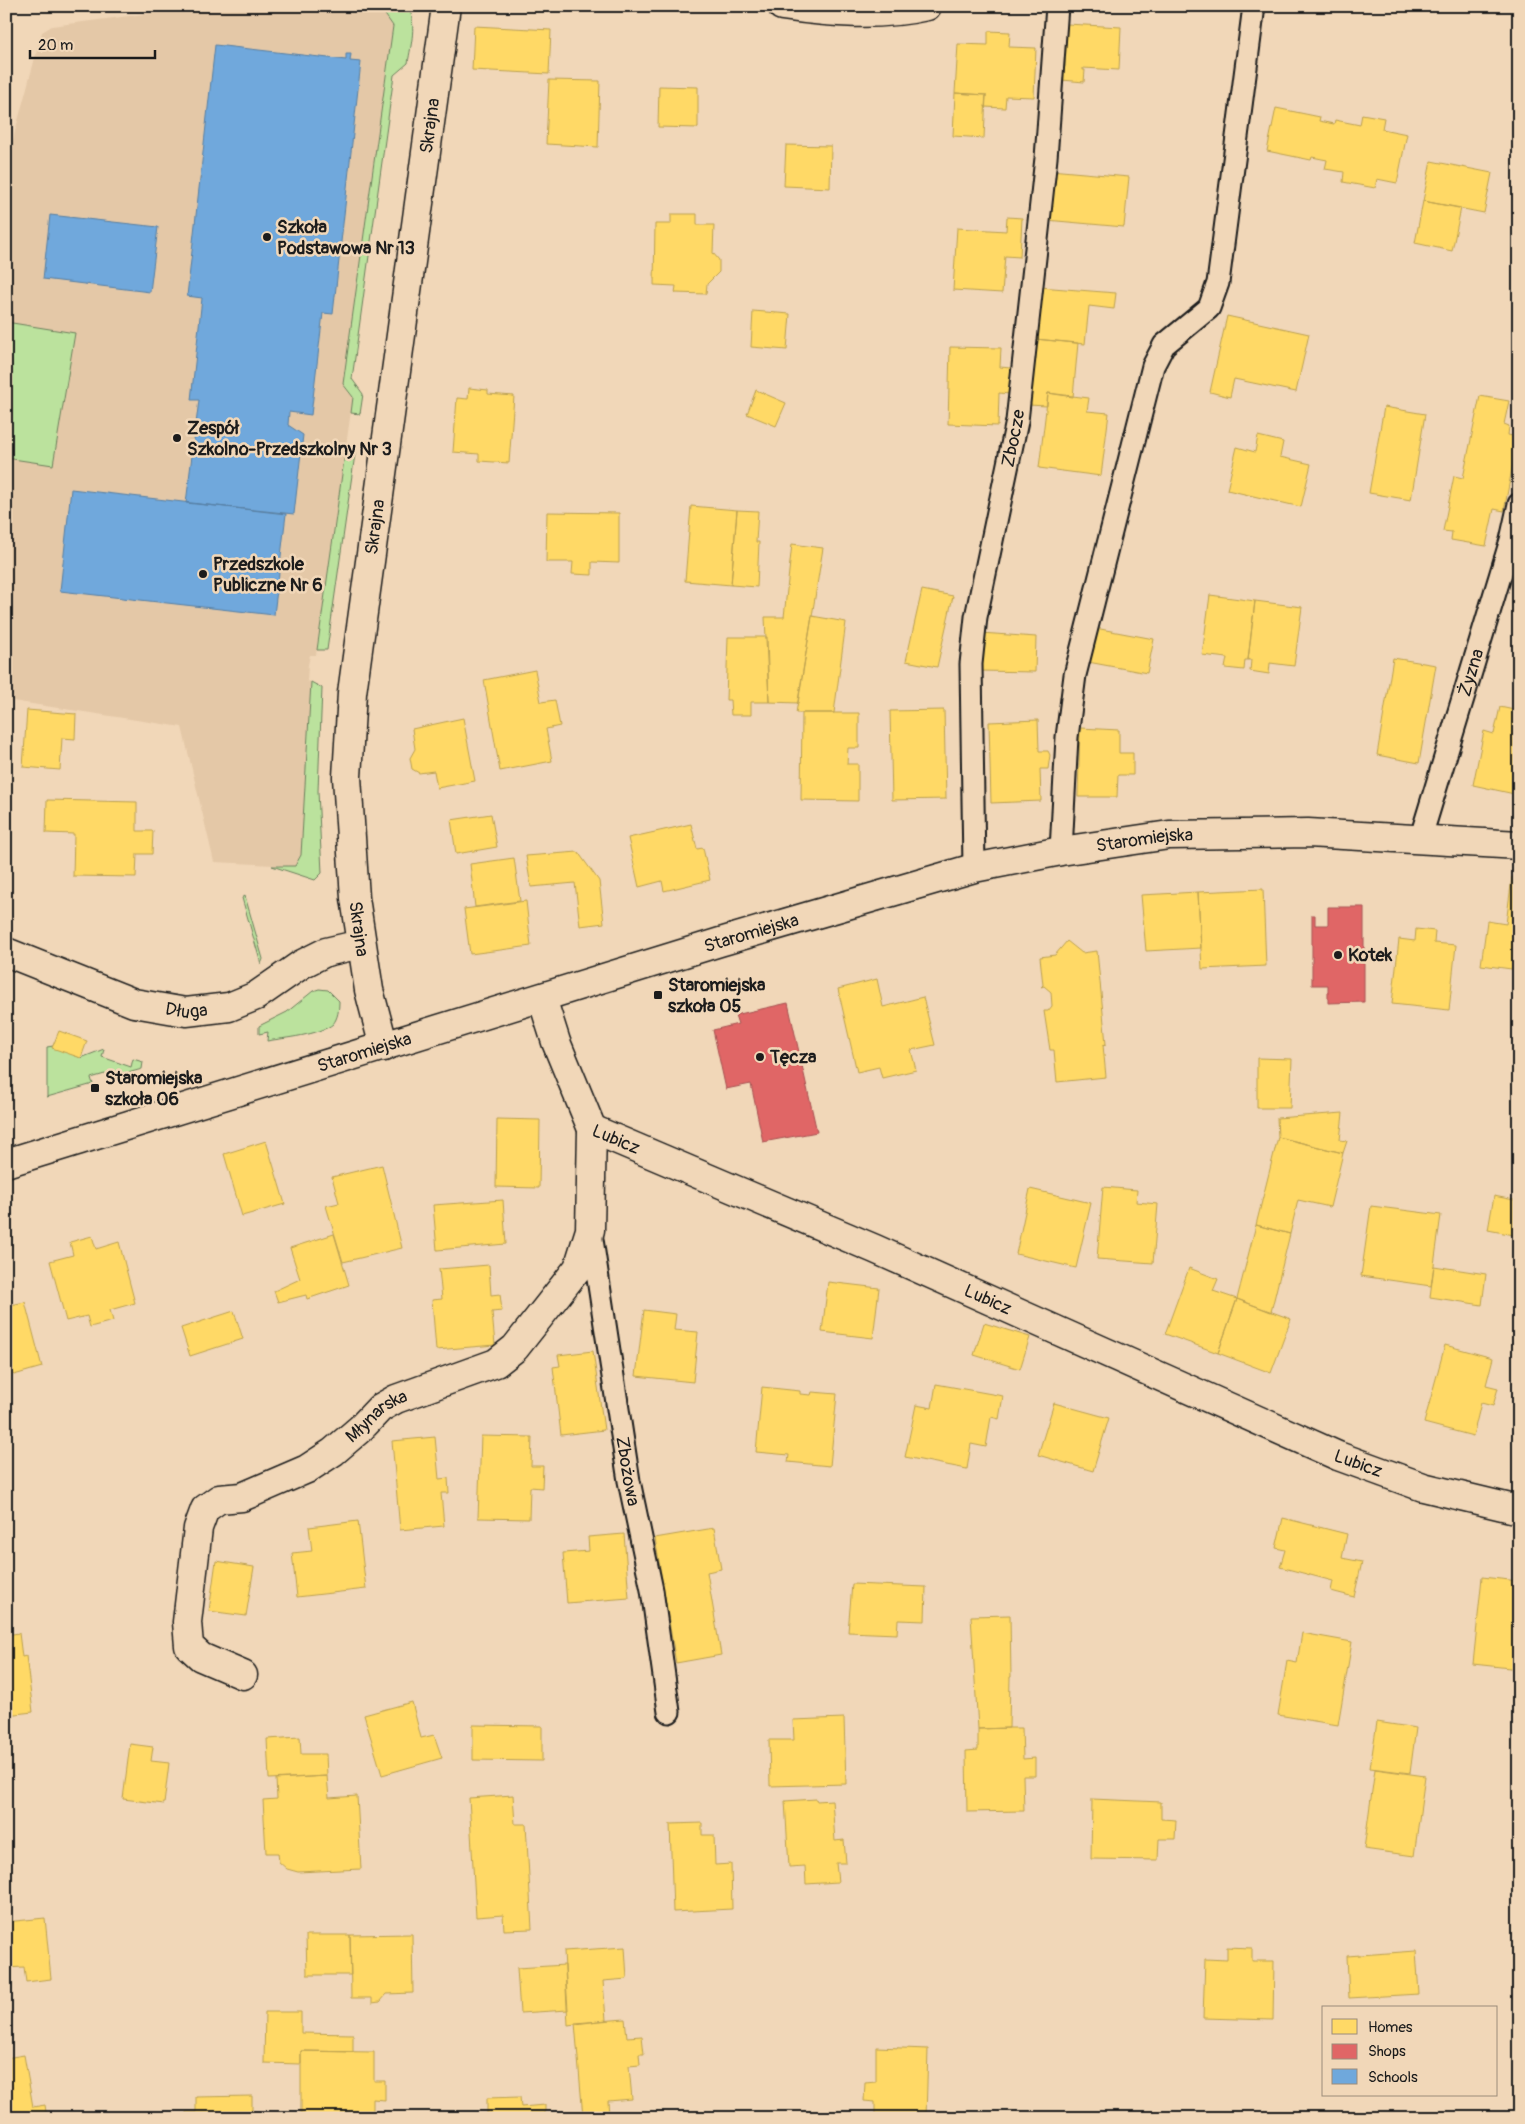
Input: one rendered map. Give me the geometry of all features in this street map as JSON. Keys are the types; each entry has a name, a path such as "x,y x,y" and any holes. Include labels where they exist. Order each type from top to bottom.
{"street":[{"name":"Skrajna","path":"384,1047 369,990 354,889 347,777 352,693 446,6"},
{"path":"782,6 810,10 904,11 927,6"},
{"name":"Staromiejska","path":"6,1163 720,942 974,868 1061,851 1169,835 1308,833 1519,845"},
{"name":"Długa","path":"6,952 134,1003 186,1012 229,1007 256,996 302,964 326,952 361,944"},
{"name":"Lubicz","path":"542,998 556,1042 592,1129 875,1249 1338,1456 1423,1487 1519,1510"},
{"name":"Młynarska","path":"243,1674 201,1657 189,1646 187,1622 198,1528 205,1509 218,1499 242,1496 307,1469 340,1446 380,1408 396,1399 496,1363 515,1348 578,1268 590,1230 592,1129"}],"lane":[{"name":"Zbocze","path":"974,868 971,664 976,617 1017,421 1046,158 1057,6"},
{"path":"1061,851 1067,736 1075,675 1152,366 1164,344 1209,308 1218,283 1254,6"},
{"name":"Żyzna","path":"1420,840 1511,540 1519,504"},
{"name":"Zbożowa","path":"590,1230 628,1471 652,1590 668,1712"}],"shaded area":[{"name":"Zespół Szkolno-Przedszkolny Nr 3","path":"206,6 379,6 393,26 343,384 353,397 316,655 310,655 308,665 307,681 311,682 301,855 295,866 214,862 182,727 6,700 6,165 42,32 52,26"}],"green space":[{"path":"379,6 408,6 411,13 413,34 408,63 394,75 352,379 363,394 360,414 351,413 353,397 343,384 393,26"},
{"path":"6,322 75,333 53,465 6,458"},
{"path":"346,446 356,447 327,650 317,650"},
{"path":"311,682 322,688 318,791 322,873 315,880 272,866 295,866 301,855"},
{"path":"245,896 263,959 261,964 242,898"},
{"path":"319,989 328,990 339,1001 338,1013 333,1024 320,1031 267,1041 268,1032 259,1034 259,1026 287,1012 313,991"},
{"path":"53,1046 81,1058 104,1049 102,1057 131,1067 133,1059 143,1062 142,1069 117,1076 115,1071 91,1078 93,1084 47,1097 47,1047"}],"building: Homes":[{"path":"1067,24 1121,27 1119,70 1083,68 1085,70 1084,82 1062,80 1063,67 1065,67"},
{"path":"474,26 551,30 549,74 472,70"},
{"path":"988,31 1010,32 1009,47 1036,48 1034,97 1006,96 1005,108 985,107 986,95 955,93 958,44 988,45"},
{"path":"549,80 600,81 598,147 546,144"},
{"path":"659,86 698,87 698,128 658,127"},
{"path":"955,93 986,95 984,138 953,136"},
{"path":"1276,108 1320,117 1319,121 1334,124 1335,120 1360,125 1362,114 1384,118 1382,129 1407,134 1397,183 1377,179 1375,188 1343,182 1344,172 1325,169 1327,160 1312,157 1311,160 1267,151"},
{"path":"786,145 831,146 830,188 784,186"},
{"path":"1431,161 1492,173 1484,213 1423,201"},
{"path":"1050,170 1129,177 1124,227 1046,220"},
{"path":"1423,201 1461,208 1452,251 1415,243"},
{"path":"671,214 697,214 697,225 714,225 713,253 719,260 719,272 707,284 706,294 675,293 676,286 654,285 655,224 671,224"},
{"path":"1007,217 1022,218 1020,257 1005,256 1002,293 953,290 957,228 1006,231"},
{"path":"1040,287 1116,293 1114,309 1089,306 1085,344 1035,339"},
{"path":"753,311 790,314 787,350 751,347"},
{"path":"1227,316 1309,334 1296,392 1234,379 1230,397 1210,392"},
{"path":"1035,339 1078,343 1073,397 1048,393 1047,406 1028,405"},
{"path":"950,347 1001,348 1000,367 1011,368 1010,394 999,393 998,426 948,424"},
{"path":"469,388 488,390 488,394 514,396 509,463 479,461 479,454 453,452 457,398 468,399"},
{"path":"756,390 786,403 776,426 747,414"},
{"path":"1048,393 1089,398 1087,411 1109,413 1101,476 1039,468"},
{"path":"1480,396 1509,401 1504,424 1509,426 1508,435 1518,437 1504,511 1494,509 1486,546 1451,540 1452,532 1443,531 1454,476 1463,478"},
{"path":"1384,407 1425,414 1411,500 1369,493"},
{"path":"1258,436 1283,442 1280,457 1311,464 1301,507 1227,490 1237,447 1255,452"},
{"path":"691,506 737,510 731,585 685,581"},
{"path":"737,510 758,511 756,542 759,542 757,587 731,585"},
{"path":"547,512 619,513 619,563 592,562 592,575 572,574 573,562 546,562"},
{"path":"792,544 823,548 798,703 769,702 765,617 784,617"},
{"path":"922,590 953,596 937,667 906,661"},
{"path":"1210,595 1255,601 1248,660 1245,660 1244,670 1225,668 1227,658 1202,655"},
{"path":"1255,601 1302,607 1294,666 1270,663 1269,674 1250,671 1251,660 1248,660"},
{"path":"812,616 846,622 834,713 796,713"},
{"path":"1095,628 1154,639 1147,673 1088,662"},
{"path":"981,633 1036,637 1035,672 980,671"},
{"path":"728,637 767,637 769,702 751,702 751,715 731,715 730,700 726,700"},
{"path":"1393,658 1436,665 1419,763 1377,755"},
{"path":"535,670 541,702 555,700 560,726 546,729 552,761 500,771 484,680"},
{"path":"1500,707 1519,711 1519,795 1473,785 1484,731 1494,734"},
{"path":"27,710 76,714 75,739 62,738 60,770 23,767"},
{"path":"944,710 946,799 892,800 890,711"},
{"path":"802,713 859,713 859,748 848,748 847,764 858,764 858,801 801,800"},
{"path":"463,718 475,781 437,788 434,771 419,773 412,769 410,758 415,749 412,729"},
{"path":"1038,720 1039,751 1048,751 1050,755 1048,769 1040,769 1041,801 991,803 989,722"},
{"path":"1080,728 1119,730 1119,753 1133,753 1133,775 1118,775 1117,797 1078,797"},
{"path":"47,800 137,802 137,831 153,831 152,854 137,854 136,877 73,876 74,834 46,833"},
{"path":"491,814 497,847 456,854 451,820"},
{"path":"691,824 697,849 703,848 710,880 664,891 662,881 639,887 628,838"},
{"path":"578,852 599,881 604,923 580,926 575,883 531,887 526,856"},
{"path":"514,858 520,901 475,907 470,864"},
{"path":"1512,877 1519,878 1519,970 1481,965 1487,921 1506,924"},
{"path":"1263,889 1266,966 1202,969 1198,892"},
{"path":"1198,892 1201,948 1146,951 1141,895"},
{"path":"526,901 531,946 470,954 464,909"},
{"path":"1416,929 1435,931 1434,943 1456,945 1449,1010 1392,1004 1399,939 1415,941"},
{"path":"1067,941 1082,953 1097,951 1106,1044 1103,1045 1106,1077 1057,1082 1054,1050 1050,1050 1044,1011 1048,1011 1052,1006 1051,992 1044,986 1041,987 1043,985 1040,957 1055,955"},
{"path":"877,979 883,1007 923,997 935,1045 911,1050 916,1070 882,1078 879,1067 857,1072 838,989"},
{"path":"59,1031 87,1041 81,1058 52,1048"},
{"path":"1257,1058 1292,1059 1290,1108 1257,1108"},
{"path":"1343,1113 1340,1140 1347,1141 1343,1153 1278,1137 1277,1118"},
{"path":"497,1119 540,1120 539,1188 496,1187"},
{"path":"1278,1137 1343,1153 1330,1207 1298,1200 1290,1234 1256,1225"},
{"path":"266,1141 285,1204 242,1216 224,1154"},
{"path":"382,1165 402,1248 343,1262 326,1206 339,1203 332,1177"},
{"path":"1103,1187 1137,1190 1136,1202 1158,1204 1153,1263 1097,1259"},
{"path":"1030,1189 1091,1203 1076,1268 1016,1254"},
{"path":"1494,1196 1519,1201 1519,1236 1488,1230"},
{"path":"503,1200 506,1244 437,1250 433,1205"},
{"path":"1371,1206 1441,1215 1431,1286 1361,1276"},
{"path":"1256,1225 1290,1234 1271,1312 1237,1299"},
{"path":"334,1234 349,1285 307,1299 306,1295 278,1302 274,1291 300,1279 290,1248"},
{"path":"92,1236 96,1249 119,1242 135,1303 110,1310 113,1321 90,1327 87,1316 66,1321 50,1261 73,1255 70,1242"},
{"path":"489,1265 491,1295 500,1294 502,1311 492,1312 495,1345 436,1350 432,1300 442,1299 439,1269"},
{"path":"1434,1266 1486,1274 1482,1305 1430,1297"},
{"path":"1189,1268 1218,1279 1213,1291 1237,1299 1218,1353 1165,1334"},
{"path":"828,1282 879,1288 873,1338 822,1332"},
{"path":"1237,1299 1291,1319 1271,1373 1218,1353"},
{"path":"25,1302 42,1367 14,1375 6,1369 6,1306"},
{"path":"644,1310 676,1314 674,1330 698,1332 693,1382 636,1376"},
{"path":"234,1311 243,1339 190,1356 181,1328"},
{"path":"984,1323 1030,1337 1020,1369 974,1355"},
{"path":"1445,1345 1493,1358 1486,1385 1498,1388 1493,1406 1481,1403 1473,1436 1424,1423"},
{"path":"593,1351 604,1430 561,1435 553,1367 560,1366 558,1355"},
{"path":"936,1384 1003,1396 999,1419 991,1417 986,1447 971,1444 967,1469 905,1457 916,1405 932,1408"},
{"path":"762,1387 800,1391 800,1394 811,1395 812,1392 837,1394 830,1466 788,1462 789,1455 756,1452"},
{"path":"1054,1403 1109,1418 1093,1471 1038,1455"},
{"path":"481,1436 532,1437 531,1466 543,1466 542,1488 530,1487 529,1519 478,1518"},
{"path":"435,1437 439,1479 448,1478 449,1493 441,1493 444,1526 400,1530 392,1441"},
{"path":"1283,1518 1347,1534 1342,1558 1362,1562 1354,1597 1331,1591 1333,1581 1280,1567 1285,1550 1276,1548"},
{"path":"358,1521 366,1589 297,1597 292,1553 312,1551 309,1527"},
{"path":"714,1528 721,1569 707,1572 721,1655 676,1663 655,1538"},
{"path":"624,1534 629,1598 567,1603 563,1553 589,1551 588,1537"},
{"path":"216,1561 254,1567 246,1616 209,1611"},
{"path":"1482,1577 1519,1581 1519,1669 1473,1664"},
{"path":"852,1584 926,1587 925,1621 898,1620 897,1634 848,1632"},
{"path":"1010,1615 1011,1677 1009,1728 978,1729 971,1616"},
{"path":"19,1633 22,1657 26,1656 33,1712 6,1715 6,1635"},
{"path":"1302,1633 1352,1642 1338,1725 1278,1715 1287,1661 1297,1663"},
{"path":"412,1702 421,1738 434,1735 442,1758 382,1775 364,1715"},
{"path":"844,1718 846,1784 770,1786 769,1740 794,1740 793,1720"},
{"path":"1377,1722 1416,1728 1410,1773 1370,1768"},
{"path":"473,1725 542,1726 542,1761 473,1760"},
{"path":"1022,1728 1023,1759 1035,1758 1035,1776 1023,1776 1024,1811 967,1812 966,1751 978,1750 978,1729"},
{"path":"300,1737 301,1754 326,1754 327,1776 269,1779 267,1739"},
{"path":"130,1744 153,1747 151,1761 169,1763 164,1804 123,1799"},
{"path":"1375,1769 1425,1776 1414,1856 1364,1849"},
{"path":"327,1776 329,1798 357,1796 361,1869 298,1872 287,1869 279,1862 278,1853 266,1853 263,1800 277,1799 276,1779"},
{"path":"513,1795 515,1824 526,1824 532,1929 504,1930 503,1915 476,1917 469,1798"},
{"path":"816,1799 817,1801 832,1800 835,1841 844,1840 846,1863 836,1863 838,1882 806,1884 805,1866 789,1867 785,1801"},
{"path":"1092,1799 1161,1802 1161,1819 1176,1820 1175,1839 1159,1839 1158,1860 1091,1859"},
{"path":"702,1823 702,1835 714,1835 715,1865 731,1864 732,1909 673,1912 670,1824"},
{"path":"45,1918 51,1979 26,1982 24,1967 6,1968 6,1922"},
{"path":"412,1934 413,1993 387,1994 380,2002 372,2003 372,1998 351,1998 350,1935"},
{"path":"306,1935 350,1935 351,1975 307,1975"},
{"path":"625,1947 627,1979 603,1981 606,2020 568,2025 564,1951"},
{"path":"1227,1947 1252,1948 1252,1961 1274,1961 1273,2020 1203,2018 1205,1959 1227,1960"},
{"path":"1416,1951 1419,1994 1349,1998 1347,1956"},
{"path":"565,1965 568,2010 520,2013 517,1968"},
{"path":"265,2012 301,2012 301,2033 353,2034 353,2052 301,2051 301,2064 264,2063"},
{"path":"625,2019 627,2037 642,2036 644,2054 639,2054 640,2065 629,2066 632,2099 608,2101 609,2115 583,2117 575,2023"},
{"path":"876,2047 928,2049 926,2118 875,2118 875,2102 864,2101 865,2083 876,2082"},
{"path":"301,2051 374,2052 374,2081 385,2081 385,2100 373,2099 373,2118 301,2118"},
{"path":"24,2055 33,2107 45,2105 47,2118 6,2118 6,2058"},
{"path":"252,2096 252,2118 186,2118 186,2112 196,2112 196,2097"},
{"path":"520,2097 521,2107 545,2105 545,2118 487,2118 487,2098"}],"building: Shops":[{"name":"Kotek","path":"1328,907 1364,907 1364,1002 1328,1003 1328,985 1312,985 1312,915 1315,915 1315,925 1328,925"},
{"name":"Tęcza","path":"788,1003 817,1132 763,1142 751,1084 726,1089 713,1030 738,1024 735,1015"}],"building: Schools":[{"path":"215,45 346,60 346,54 351,54 350,61 361,62 333,314 323,313 311,415 289,412 288,425 303,435 294,514 186,503 199,400 191,400 202,298 187,296"},
{"path":"50,215 158,227 150,292 43,279"},
{"path":"71,489 286,514 274,615 60,591"}],"place":[{"name":"Szkoła Podstawowa Nr 13","path":"267,237"},
{"name":"Zespół Szkolno-Przedszkolny Nr 3","path":"177,438"},
{"name":"Przedszkole Publiczne Nr 6","path":"203,574"},
{"name":"Kotek","path":"1338,955"},
{"name":"Staromiejska szkoła 05","path":"658,995"},
{"name":"Tęcza","path":"760,1057"},
{"name":"Staromiejska szkoła 06","path":"95,1088"}]}
